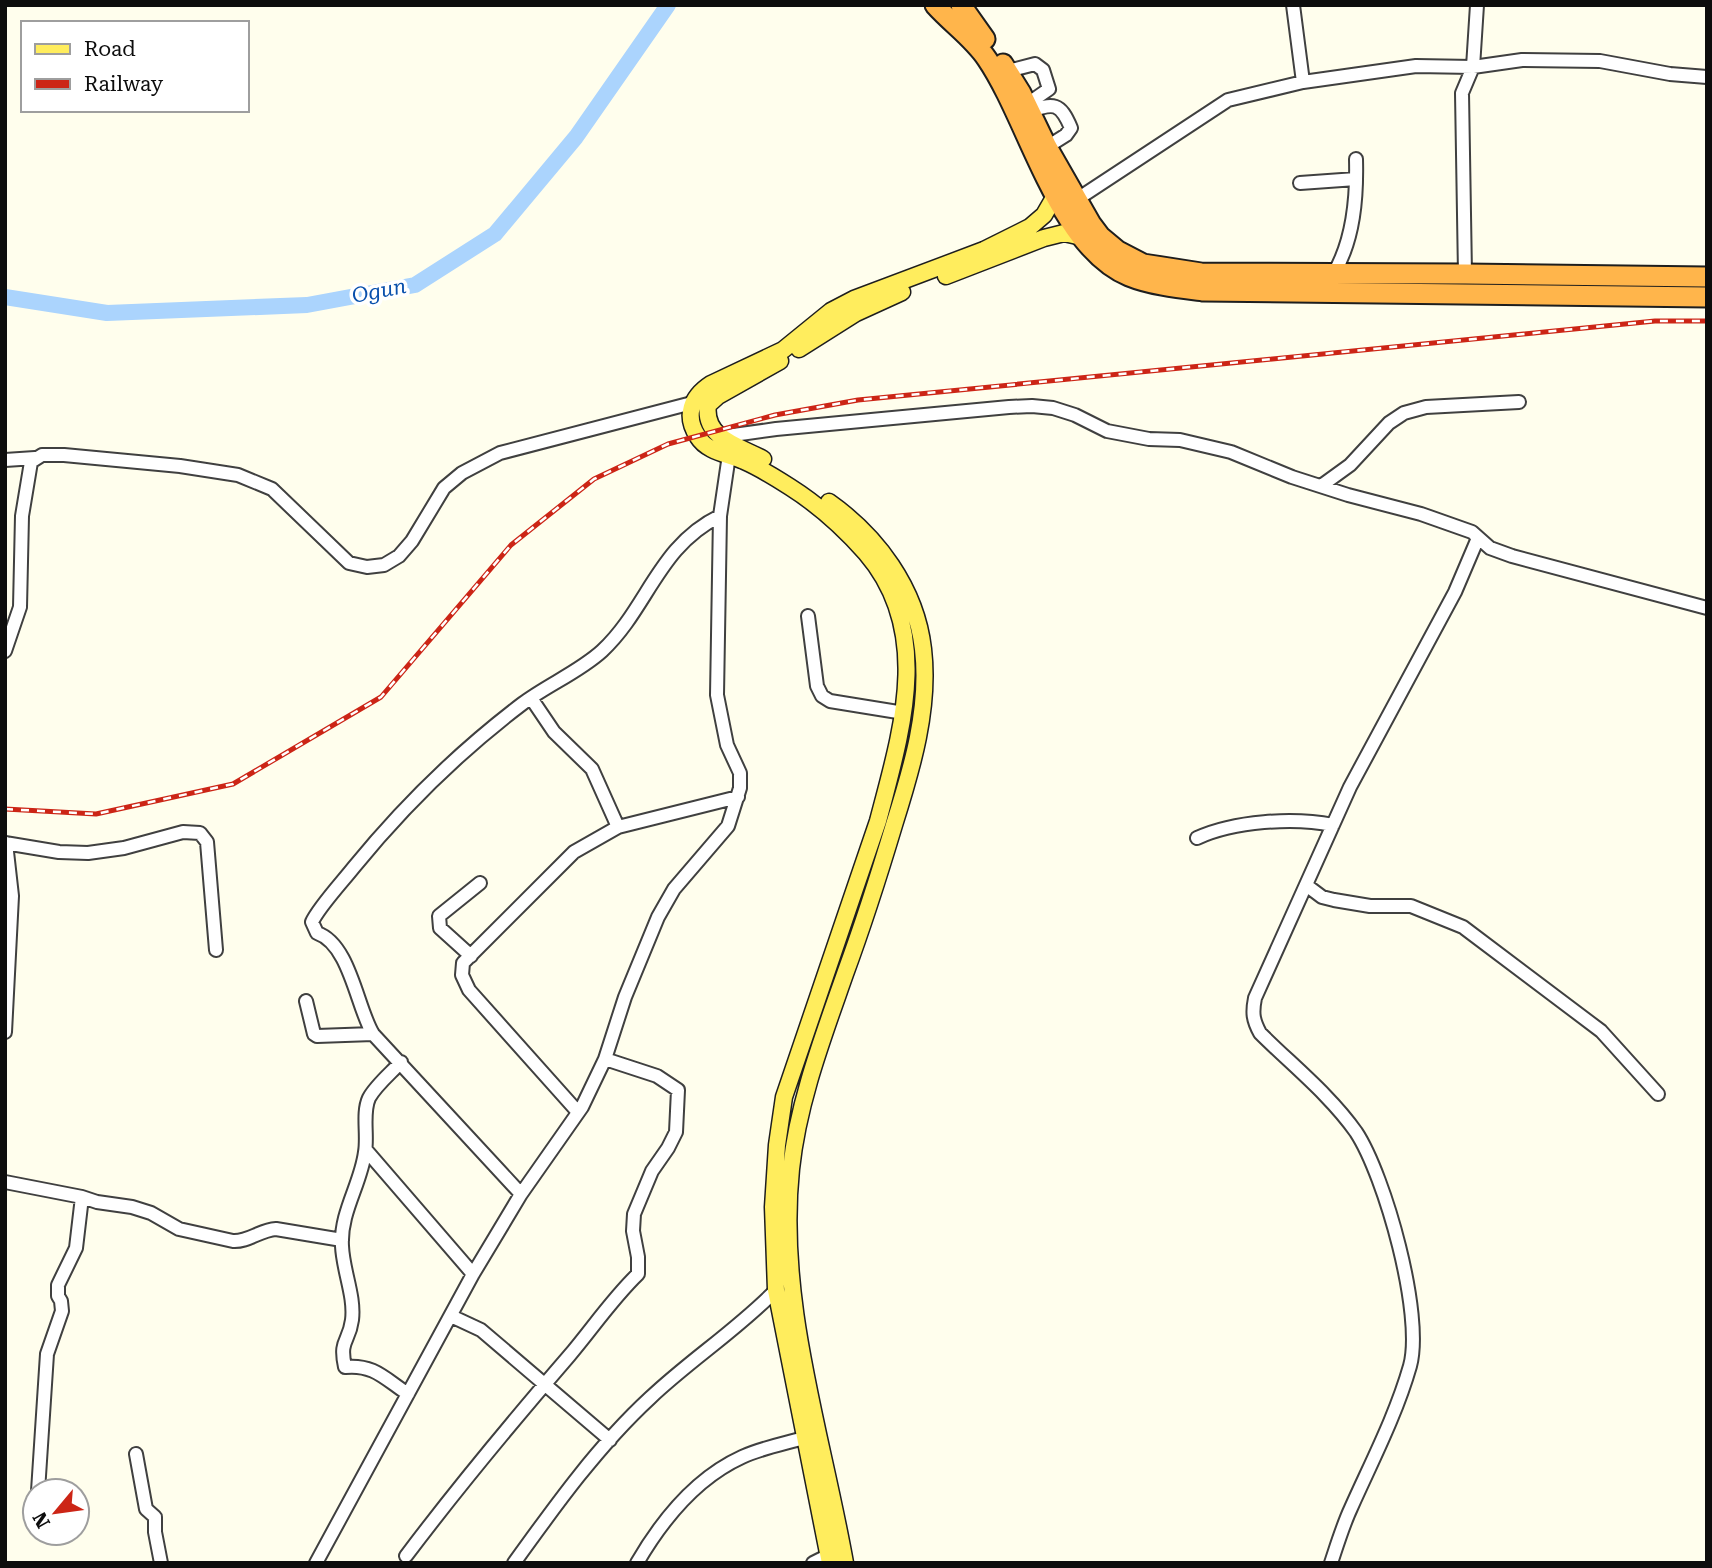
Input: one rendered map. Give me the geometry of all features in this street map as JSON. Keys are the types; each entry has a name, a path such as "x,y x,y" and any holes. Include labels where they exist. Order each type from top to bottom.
{"highway":[{"path":"935,5 987,59 1055,196 1082,237 1113,268 1129,276 1193,290 1334,273 1707,277"},
{"path":"961,5 1007,71 1076,200 1100,236 1118,251 1143,264 1261,282 1707,297"}],"main road":[{"path":"829,1559 776,1290 773,1207 778,1145 785,1097 878,821 906,705 906,646 885,581 874,563 836,520 790,487 745,461 711,449 697,436 689,418 692,403 703,389 711,384 783,350 831,312 854,299 984,250 1030,227 1044,215 1055,196"},
{"path":"845,1563 793,1305 788,1253 791,1167 808,1083 904,794 925,701 923,646 918,621 897,575 879,547 849,516 797,479 719,437 710,426 708,404 856,313 888,297 1044,238 1064,233 1082,237"},
{"path":"906,705 925,701"}],"street":[{"path":"1293,5 1303,82"},
{"path":"1465,274 1462,93 1473,68 1478,5"},
{"path":"1076,200 1228,100 1303,82 1416,66 1473,68 1522,60 1600,61 1670,74 1707,77"},
{"path":"1007,71 1035,64 1043,70 1049,82 1049,89 1028,108"},
{"path":"1028,108 1050,104 1059,107 1067,117 1071,128 1066,135 1047,147"},
{"path":"1334,273 1344,256 1352,225 1356,159"},
{"path":"1300,183 1356,179"},
{"path":"1321,486 1350,465 1389,423 1405,413 1426,407 1519,402"},
{"path":"5,460 65,455 180,466 238,475 272,489 349,563 367,567 384,565 399,556 412,541 444,488 463,473 500,453 692,403"},
{"path":"719,437 776,429 1032,405 1053,408 1075,415 1107,431 1149,439 1180,440 1231,452 1269,469 1321,486 1421,513 1472,532 1490,548 1512,556 1707,608"},
{"path":"316,1563 473,1274 521,1194 582,1107 605,1059 625,997 658,917 674,888 728,826 738,797 740,773 727,744 717,695 720,516 729,455"},
{"path":"5,651 20,607 22,516 31,462 35,458"},
{"path":"521,1194 373,1034 356,986 337,951 325,936 313,928 314,917 388,826 480,739 531,698 600,652 624,625 688,535 720,516"},
{"path":"1331,1563 1349,1510 1379,1449 1410,1364 1413,1347 1412,1310 1382,1189 1360,1140 1347,1121 1260,1033 1252,1012 1255,998 1333,825 1368,752 1455,593 1478,538"},
{"path":"808,615 817,686 822,696 830,701 906,705"},
{"path":"531,698 554,732 592,769 618,827"},
{"path":"577,1111 469,990 462,975 463,963 574,852 618,827 738,797"},
{"path":"1197,838 1263,823 1312,821 1333,825"},
{"path":"5,1032 12,896 6,843 59,852 88,853 124,848 183,832 200,833 207,842 216,950"},
{"path":"471,956 440,928 438,922 439,916 480,883"},
{"path":"1306,886 1322,897 1334,900 1370,906 1411,906 1463,927 1601,1031 1658,1094"},
{"path":"306,1001 314,1034 317,1036 373,1034"},
{"path":"406,1556 456,1490 621,1290 638,1274 633,1231 634,1214 652,1171 676,1132 678,1090 657,1076 605,1059"},
{"path":"401,1062 368,1099 366,1150 345,1216 342,1240 344,1271 352,1302 352,1322 341,1349 345,1367 361,1365 373,1370 408,1394"},
{"path":"366,1150 473,1274"},
{"path":"5,1182 132,1207 151,1213 179,1229 233,1241 240,1242 266,1230 276,1229 342,1240"},
{"path":"39,1477 47,1354 62,1311 58,1285 76,1248 82,1197"},
{"path":"514,1563 558,1503 610,1440 650,1398 749,1316 776,1290"},
{"path":"451,1315 481,1330 610,1440"},
{"path":"637,1563 655,1533 705,1480 750,1453 804,1438"},
{"path":"136,1454 146,1509 155,1517 161,1563"},
{"path":"813,1563 829,1559"}],"waterway":[{"name":"Ogun","path":"5,297 107,313 307,305 415,285 495,234 576,137 668,5"}],"railway":[{"path":"5,809 96,814 233,784 381,697 511,545 594,479 668,444 775,415 858,400 1655,321 1707,321"}]}
